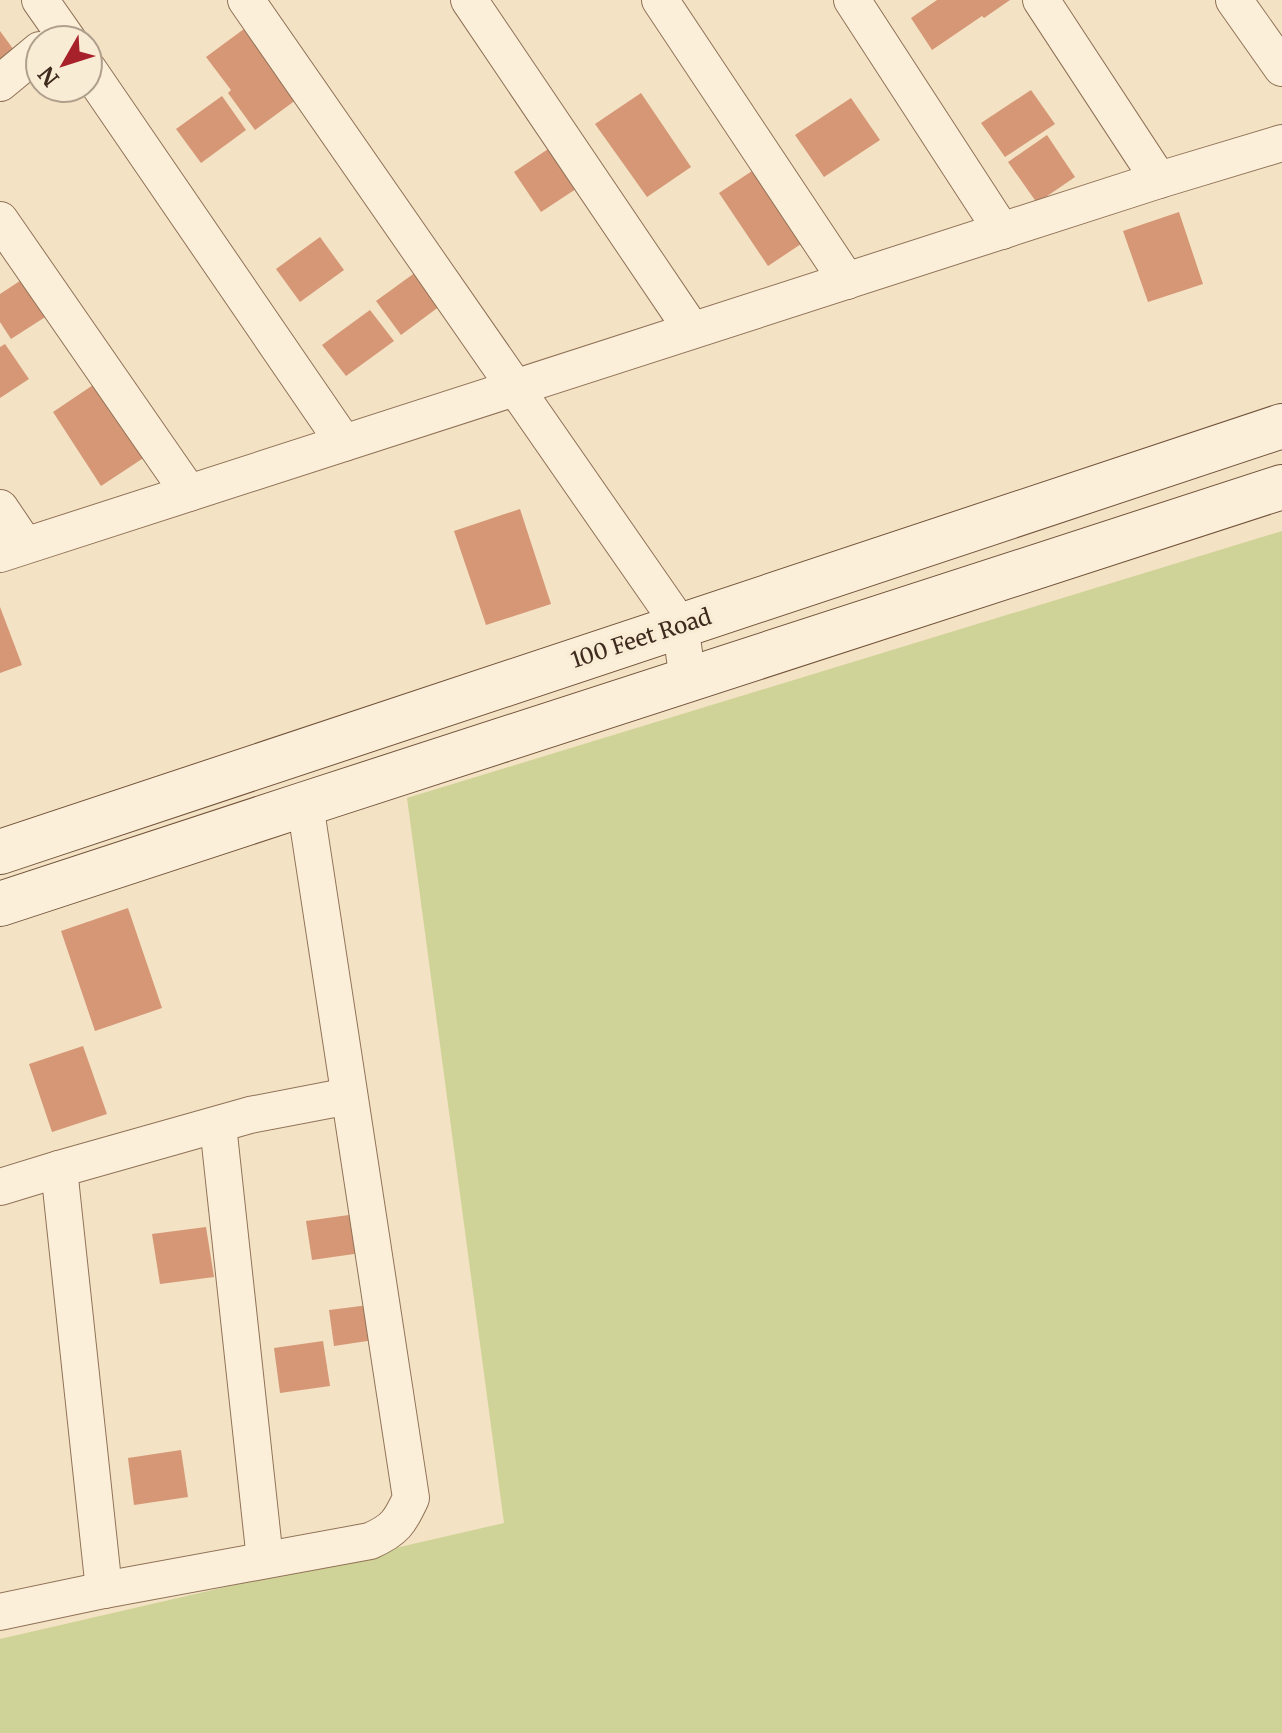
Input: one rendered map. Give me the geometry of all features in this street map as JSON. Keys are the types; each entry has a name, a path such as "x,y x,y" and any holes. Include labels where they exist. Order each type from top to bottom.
{"main road":[{"name":"100 Feet Road","path":"0,852 1282,426"},
{"path":"0,904 1282,487"}],"street":[{"path":"40,0 50,24"},
{"path":"246,0 680,625 688,680"},
{"path":"469,0 692,330"},
{"path":"660,0 847,281"},
{"path":"852,0 1002,231"},
{"path":"1041,0 1159,180"},
{"path":"1234,0 1282,68"},
{"path":"0,83 24,65"},
{"path":"104,92 344,443"},
{"path":"0,508 13,550 1282,143"},
{"path":"1,225 189,493"},
{"path":"0,1612 370,1541 387,1534 397,1524 411,1498 305,804"},
{"path":"0,1187 250,1115 349,1096"},
{"path":"218,1125 265,1560"},
{"path":"59,1169 104,1590"}],"green space":[{"path":"1282,531 1282,1733 0,1733 0,1639 504,1523 407,798"}],"building":[{"path":"937,0 1010,0 932,50 911,18"},
{"path":"248,26 300,97 255,130 206,57"},
{"path":"0,31 19,57 0,71"},
{"path":"1031,90 1055,124 1005,157 981,123"},
{"path":"641,93 691,167 647,197 595,124"},
{"path":"222,96 246,130 201,163 176,129"},
{"path":"851,98 880,140 824,177 795,135"},
{"path":"1047,135 1075,177 1037,203 1008,162"},
{"path":"557,143 585,183 541,212 514,172"},
{"path":"761,165 810,238 768,266 719,193"},
{"path":"1179,212 1203,284 1148,302 1123,231"},
{"path":"320,237 344,270 300,302 276,269"},
{"path":"416,272 440,306 401,335 376,301"},
{"path":"29,275 53,312 11,339 0,322 0,294"},
{"path":"370,310 394,341 346,376 322,345"},
{"path":"5,344 29,379 0,398 0,347"},
{"path":"102,379 151,453 101,486 53,412"},
{"path":"520,509 551,604 486,625 454,531"},
{"path":"0,607 22,665 0,673"},
{"path":"128,908 162,1008 95,1031 61,931"},
{"path":"83,1046 107,1114 52,1132 29,1064"},
{"path":"356,1214 361,1253 312,1260 306,1221"},
{"path":"206,1227 214,1277 160,1284 152,1234"},
{"path":"369,1305 374,1340 334,1346 329,1310"},
{"path":"323,1341 330,1386 280,1393 274,1348"},
{"path":"181,1450 188,1497 134,1505 128,1458"}]}
